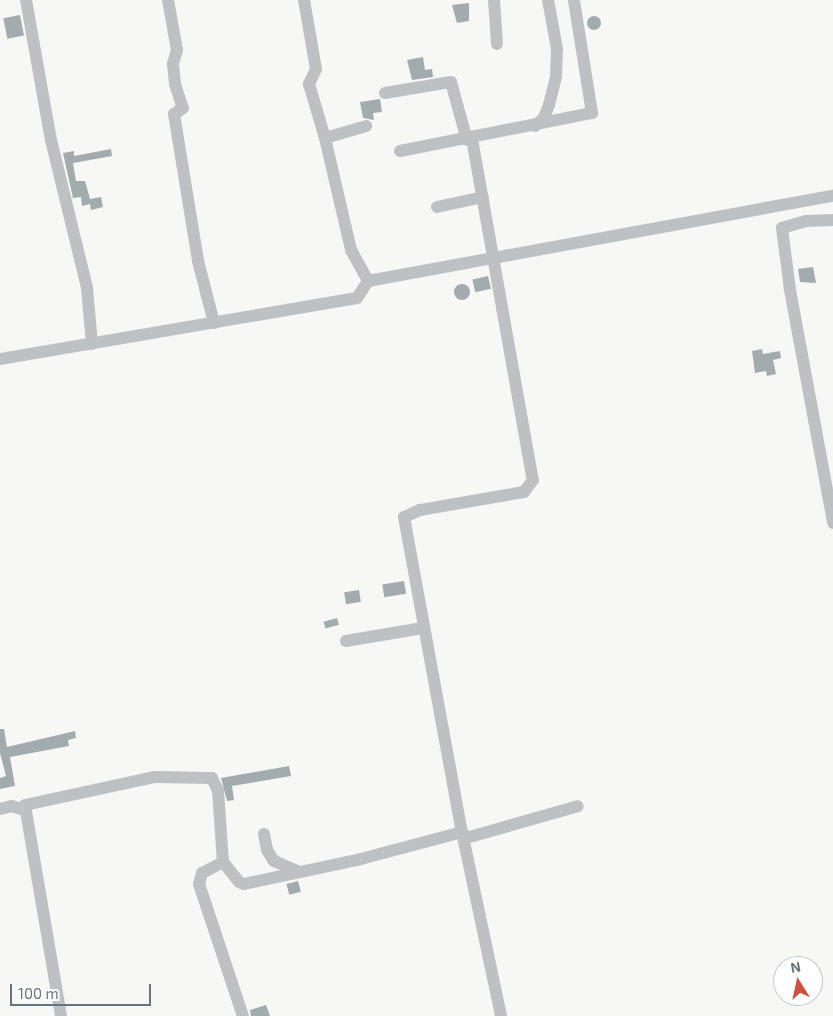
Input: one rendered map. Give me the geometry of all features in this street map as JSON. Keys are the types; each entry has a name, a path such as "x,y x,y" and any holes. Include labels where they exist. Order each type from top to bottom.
{"street":[{"path":"26,0 49,132 87,288 92,344"},
{"path":"168,0 177,50 173,64 175,84 183,108 174,114 198,261 214,323"},
{"path":"304,0 316,69 309,84 325,138 351,250 364,287"},
{"path":"494,0 492,12 497,44"},
{"path":"535,126 544,118 550,105 556,76 557,49 548,0"},
{"path":"400,151 470,140 592,114 574,0"},
{"path":"385,93 451,82 470,140 483,197 495,256 533,480 524,492 408,512 404,517 423,628 501,1016"},
{"path":"325,138 366,126"},
{"path":"0,359 357,298 364,287 495,256 833,196"},
{"path":"437,207 483,197"},
{"path":"833,220 806,221 782,228 790,290 831,500 833,523"},
{"path":"346,641 423,628"},
{"path":"61,1016 24,810 25,805 36,801 154,777 212,778 218,791 223,862 239,882 244,884 357,860 578,806"},
{"path":"0,809 12,806 24,810"},
{"path":"264,834 267,850 274,861 301,872"},
{"path":"223,862 202,873 199,884 243,1016"}],"building":[{"path":"469,3 469,21 457,23 452,5"},
{"path":"20,15 24,36 7,39 3,18"},
{"path":"594,16 599,18 601,23 599,28 594,30 589,28 587,23 589,18"},
{"path":"423,57 425,70 432,69 433,77 412,80 407,60"},
{"path":"380,99 382,112 373,113 374,120 363,118 360,102"},
{"path":"111,149 112,156 73,163 76,181 85,181 90,199 101,197 103,207 91,210 90,204 82,206 81,197 73,198 63,153 74,151 74,156"},
{"path":"813,267 816,283 800,282 798,269"},
{"path":"488,276 491,289 475,292 472,280"},
{"path":"462,284 470,292 462,300 454,292"},
{"path":"762,349 763,354 780,351 781,358 773,360 776,374 767,376 766,371 755,373 752,351"},
{"path":"404,581 406,594 384,597 382,584"},
{"path":"359,590 361,602 346,604 344,592"},
{"path":"337,618 339,625 325,629 324,622"},
{"path":"0,729 4,729 7,747 75,731 76,738 68,740 69,746 10,757 15,786 0,789 0,778 6,776 0,753"},
{"path":"289,766 291,776 232,786 234,800 227,801 221,778"},
{"path":"298,881 301,892 289,895 286,884"},
{"path":"266,1005 270,1016 251,1016 250,1010"}]}
